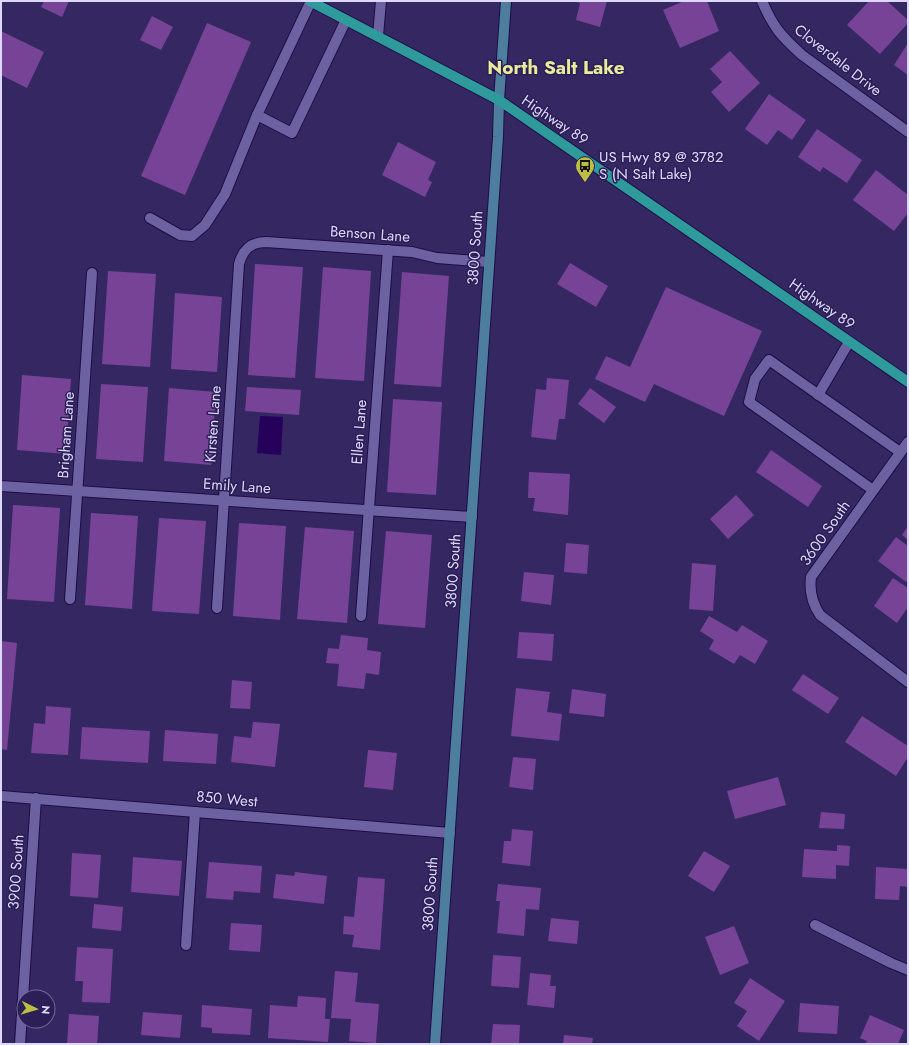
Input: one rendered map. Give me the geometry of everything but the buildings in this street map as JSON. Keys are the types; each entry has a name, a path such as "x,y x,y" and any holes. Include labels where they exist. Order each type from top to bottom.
{"main road":[{"name":"Highway 89","path":"310,1 499,100 908,382"}],"street":[{"path":"150,218 180,235 192,236 205,225 225,194 256,115 310,1"},
{"path":"378,36 381,1"},
{"name":"3800 South","path":"435,1044 498,137 506,1"},
{"name":"Cloverdale Drive","path":"762,1 776,29 802,55 908,132"},
{"path":"256,115 292,133 346,20"},
{"name":"Benson Lane","path":"250,245 254,243 266,242 388,250 412,252 437,258 489,262"},
{"name":"Kirsten Lane","path":"217,608 239,264 241,257 250,245"},
{"name":"Ellen Lane","path":"361,616 388,250"},
{"name":"Brigham Lane","path":"70,599 92,272"},
{"path":"818,394 849,342"},
{"path":"873,490 749,402 755,379 769,360 900,452"},
{"name":"3600 South","path":"908,442 811,577 811,593 816,608 826,620 908,682"},
{"name":"Emily Lane","path":"1,486 472,517"},
{"name":"850 West","path":"1,796 450,833"},
{"name":"3900 South","path":"20,1044 36,798"},
{"path":"186,945 195,812"},
{"path":"815,925 908,970"}],"shaded area":[{"path":"260,416 283,417 281,455 257,453"}],"place":[{"name":"US Hwy 89 @ 3782 S (N Salt Lake)","path":"585,183"}],"district":[{"name":"North Salt Lake","path":"556,67"}]}
